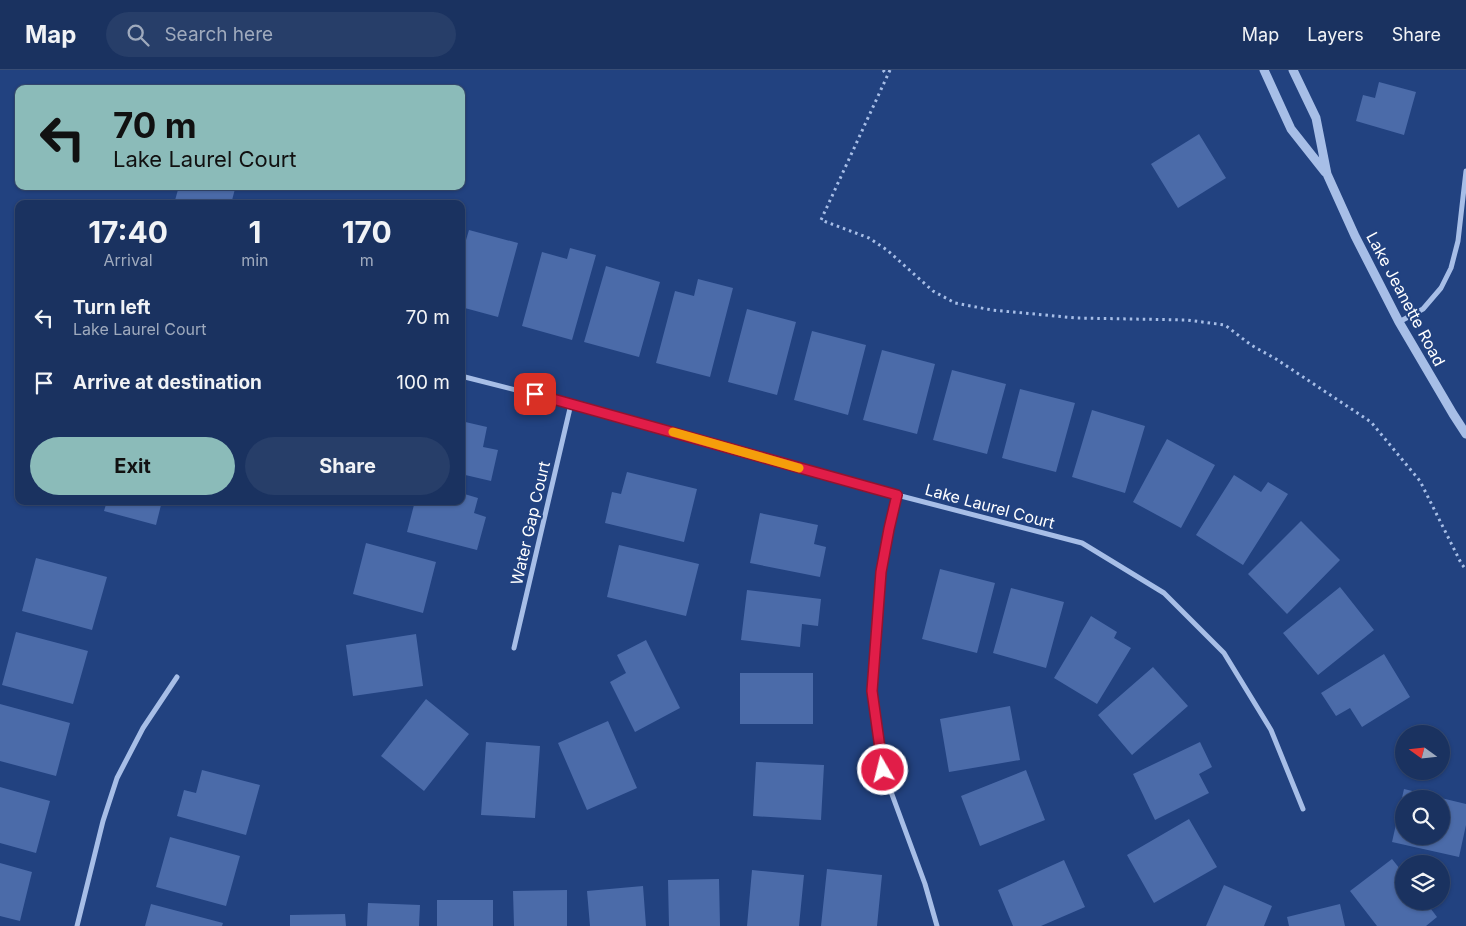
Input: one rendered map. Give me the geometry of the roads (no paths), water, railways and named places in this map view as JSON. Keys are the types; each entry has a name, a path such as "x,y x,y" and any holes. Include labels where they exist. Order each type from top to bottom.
{"street":[{"name":"Lake Jeanette Road","path":"1264,70 1292,129 1327,174"},
{"name":"Lake Jeanette Road","path":"1293,70 1316,118 1327,174 1355,236 1399,322 1466,434"},
{"path":"1399,322 1423,309 1441,288 1451,268 1458,242 1466,171"},
{"name":"Lake Laurel Court","path":"465,377 571,404 897,495 1082,543 1164,593 1224,653 1271,730 1302,810"},
{"name":"Water Gap Court","path":"514,648 571,404"},
{"path":"897,495 881,572 872,691 883,770 925,884 937,926"},
{"path":"77,926 103,821 117,778 143,728 177,677"}]}
